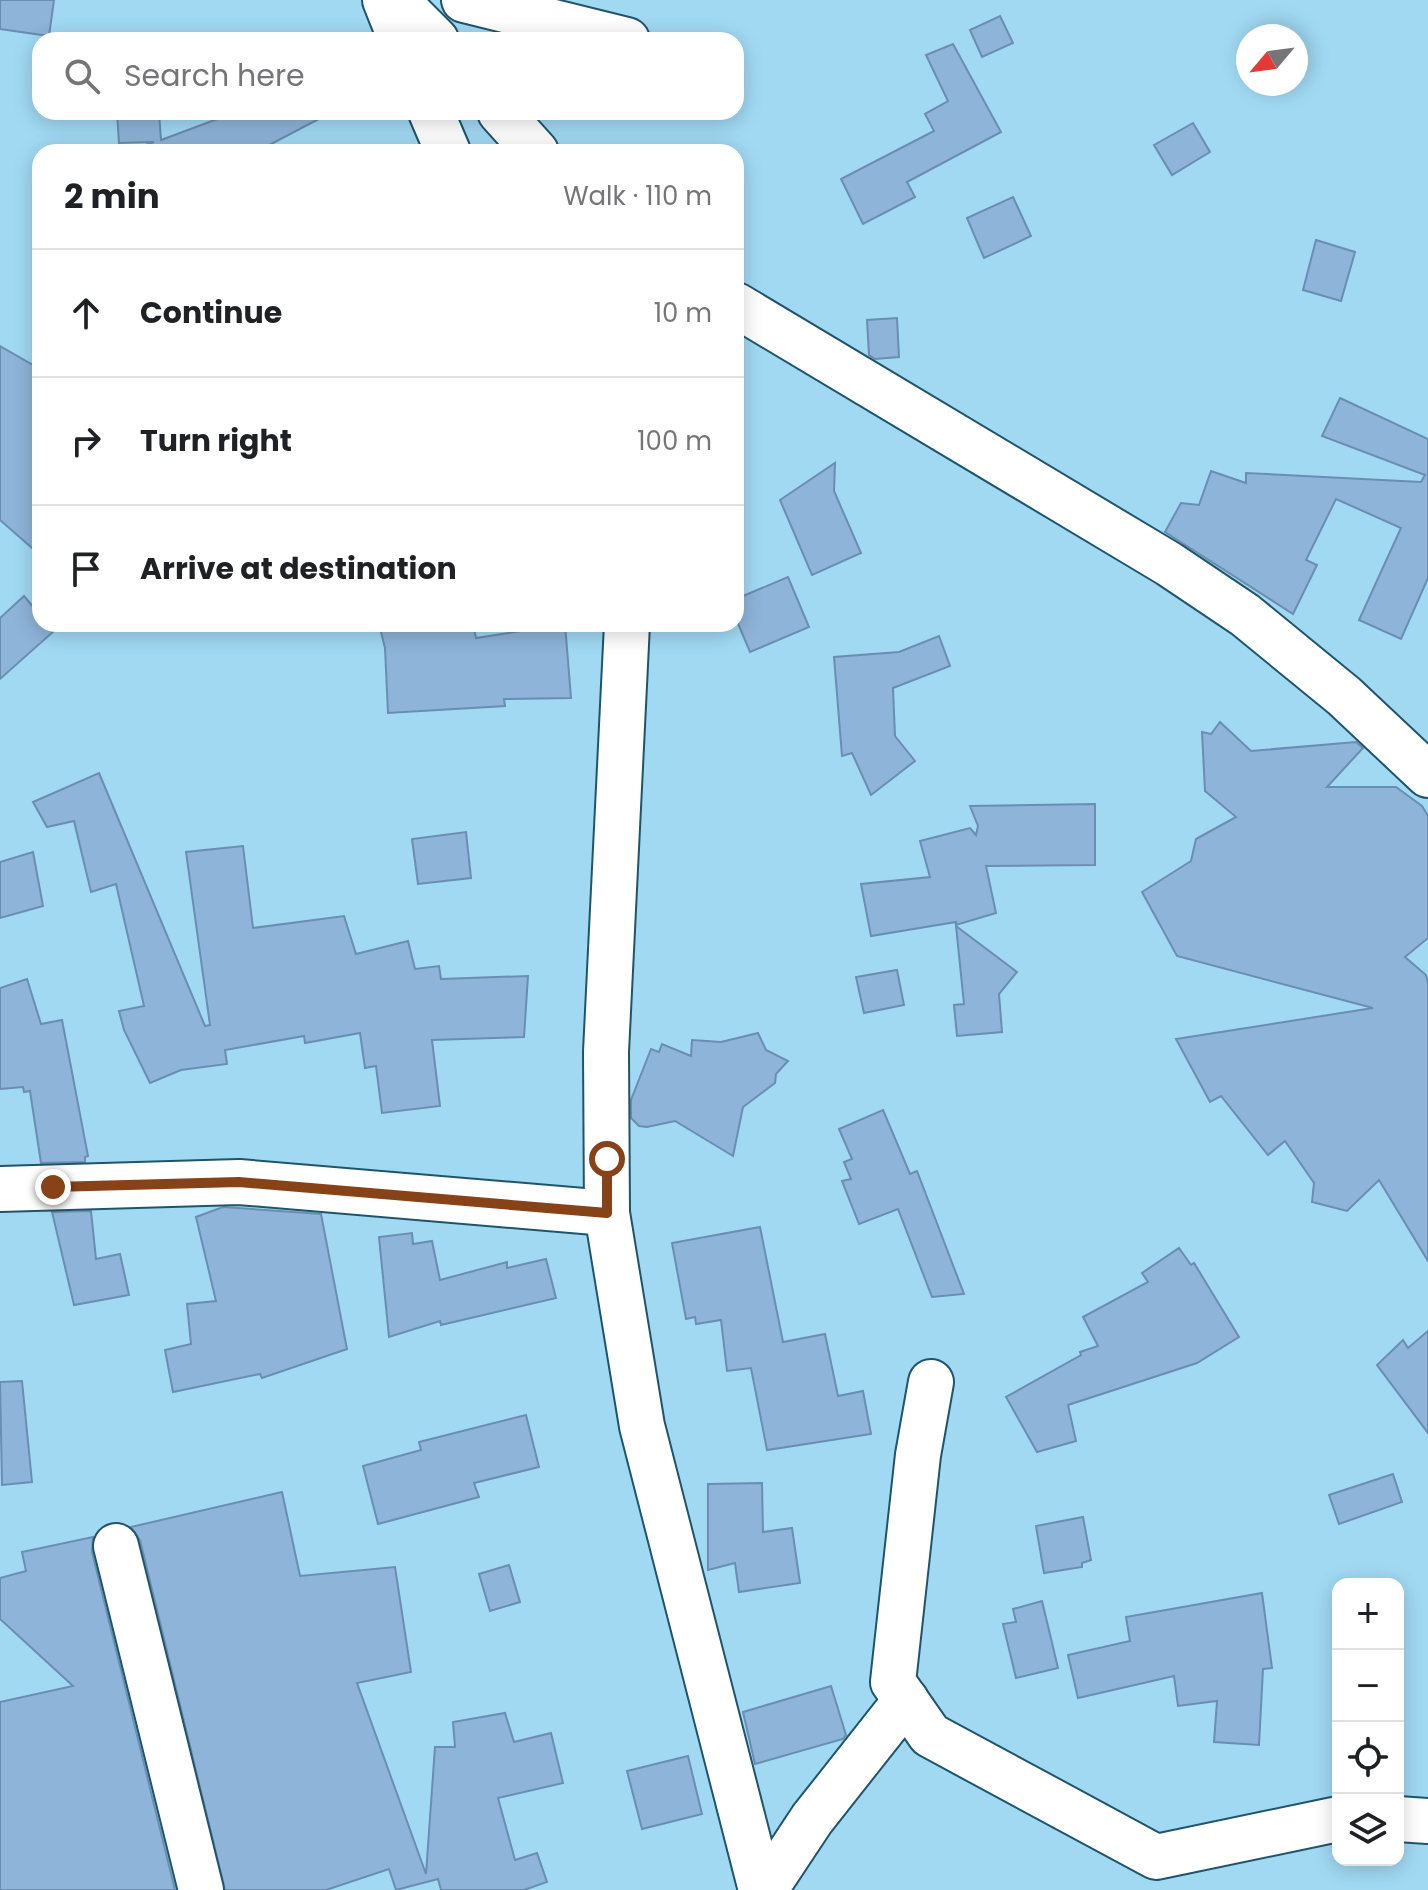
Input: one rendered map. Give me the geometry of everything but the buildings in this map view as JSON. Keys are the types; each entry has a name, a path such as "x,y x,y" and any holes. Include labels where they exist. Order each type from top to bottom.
{"street":[{"path":"385,0 398,32"},
{"path":"396,0 428,32"},
{"path":"464,0 594,32"},
{"path":"434,120 445,144"},
{"path":"507,120 529,144"},
{"path":"744,310 1169,564 1232,606 1344,696 1428,775"},
{"path":"627,632 606,1052 607,1213 642,1426 763,1890"},
{"path":"0,1189 239,1182 607,1213"},
{"path":"931,1382 918,1455 893,1682 930,1735 1156,1857 1332,1820"},
{"path":"116,1546 201,1890"},
{"path":"763,1890 812,1819 906,1700"},
{"path":"1404,1819 1428,1821"}],"route":[{"path":"53,1187 239,1182 607,1213 607,1159"}]}
